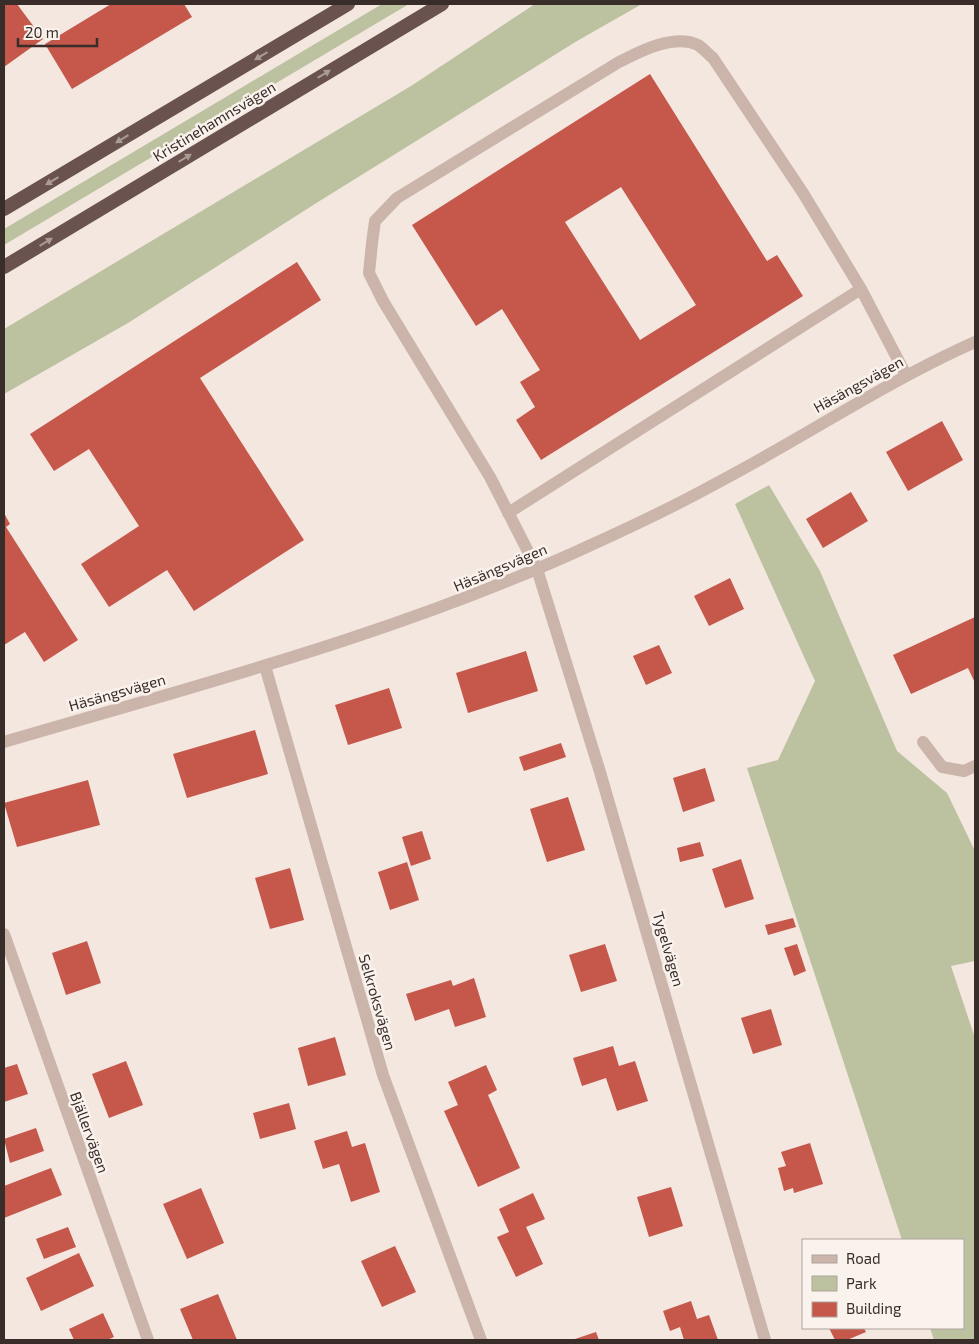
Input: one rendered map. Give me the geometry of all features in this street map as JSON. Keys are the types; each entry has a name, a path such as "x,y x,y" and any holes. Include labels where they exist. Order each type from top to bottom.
{"highway":[{"name":"Kristinehamnsvägen","path":"4,209 348,4"},
{"name":"Kristinehamnsvägen","path":"4,267 442,4"}],"street":[{"name":"Tygelvägen","path":"765,1340 608,801 537,569 490,477 383,301 369,273 375,221 397,198 618,62 650,46 682,42 698,45 713,58 803,194 861,289 906,375"},
{"path":"508,514 861,289"},
{"name":"Häsängsvägen","path":"4,742 265,666 469,598 537,569 715,484 906,375 975,342"},
{"name":"Selkroksvägen","path":"265,666 383,1075 481,1340"},
{"path":"923,742 942,767 964,771 975,766"},
{"name":"Bjällervägen","path":"4,934 148,1340"}],"green space":[{"path":"382,4 409,4 4,245 4,229"},
{"path":"535,4 642,4 577,41 128,323 4,394 4,329 411,86"},
{"path":"769,485 820,571 897,751 947,793 975,851 975,961 951,966 975,1038 975,1340 934,1340 930,1329 964,1329 964,1239 902,1239 747,768 778,760 815,681 735,504"}],"building":[{"path":"4,4 17,4 43,39 4,67"},
{"path":"111,4 184,4 192,17 72,89 45,44"},
{"path":"650,74 767,261 777,255 803,296 541,460 516,420 535,407 520,382 540,370 502,309 476,326 412,225","holes":["621,187 696,305 640,340 565,222"]},
{"path":"297,262 321,300 200,378 304,540 194,611 167,570 109,607 81,564 139,526 89,449 54,471 30,434"},
{"path":"942,421 963,460 908,491 886,452"},
{"path":"851,492 868,521 823,548 806,519"},
{"path":"4,513 10,524 6,527 78,640 44,662 25,632 4,645"},
{"path":"730,578 744,609 709,626 694,596"},
{"path":"975,617 975,683 968,668 911,694 893,655"},
{"path":"659,645 672,673 646,685 633,656"},
{"path":"526,651 538,691 468,713 456,673"},
{"path":"389,688 402,728 348,745 335,705"},
{"path":"255,730 268,774 187,798 173,754"},
{"path":"561,743 566,757 524,771 519,757"},
{"path":"705,768 715,801 683,812 673,778"},
{"path":"88,780 100,825 17,847 4,803"},
{"path":"568,797 585,850 547,862 530,809"},
{"path":"422,831 431,859 411,866 402,837"},
{"path":"700,842 704,856 680,862 677,848"},
{"path":"741,859 754,899 725,908 712,869"},
{"path":"407,862 419,900 390,910 378,872"},
{"path":"290,868 304,920 270,929 255,878"},
{"path":"793,918 796,927 768,935 765,925"},
{"path":"87,941 101,983 66,995 52,953"},
{"path":"605,944 617,981 581,992 569,955"},
{"path":"797,944 806,971 794,976 784,948"},
{"path":"474,978 486,1017 455,1027 449,1009 415,1021 406,994 451,980 453,986"},
{"path":"771,1009 782,1045 753,1054 741,1018"},
{"path":"335,1037 346,1075 308,1086 298,1048"},
{"path":"613,1046 619,1066 635,1061 648,1101 617,1111 606,1078 582,1086 573,1058"},
{"path":"126,1061 143,1105 109,1118 92,1074"},
{"path":"17,1064 28,1094 4,1102 4,1068"},
{"path":"486,1065 497,1090 488,1095 520,1168 478,1187 444,1111 458,1105 448,1082"},
{"path":"289,1103 296,1129 260,1139 253,1113"},
{"path":"36,1128 44,1151 10,1163 4,1139"},
{"path":"347,1131 352,1147 365,1143 380,1192 351,1202 339,1164 323,1169 314,1141"},
{"path":"810,1143 823,1184 794,1193 793,1188 784,1191 778,1168 786,1166 781,1152"},
{"path":"51,1168 62,1195 4,1218 4,1186"},
{"path":"671,1187 683,1226 649,1237 637,1197"},
{"path":"201,1188 224,1243 187,1259 163,1204"},
{"path":"533,1193 545,1219 526,1227 543,1264 516,1277 497,1237 509,1232 499,1209"},
{"path":"68,1227 76,1247 44,1259 36,1239"},
{"path":"395,1246 416,1292 382,1307 361,1261"},
{"path":"79,1253 94,1286 41,1311 26,1278"},
{"path":"218,1294 237,1340 193,1340 180,1309"},
{"path":"691,1301 697,1319 709,1315 718,1340 684,1340 680,1327 670,1331 663,1311"},
{"path":"103,1313 114,1337 107,1340 74,1340 69,1329"},
{"path":"830,1329 864,1329 866,1332 847,1340 835,1340"},
{"path":"596,1332 599,1340 572,1340"}]}
